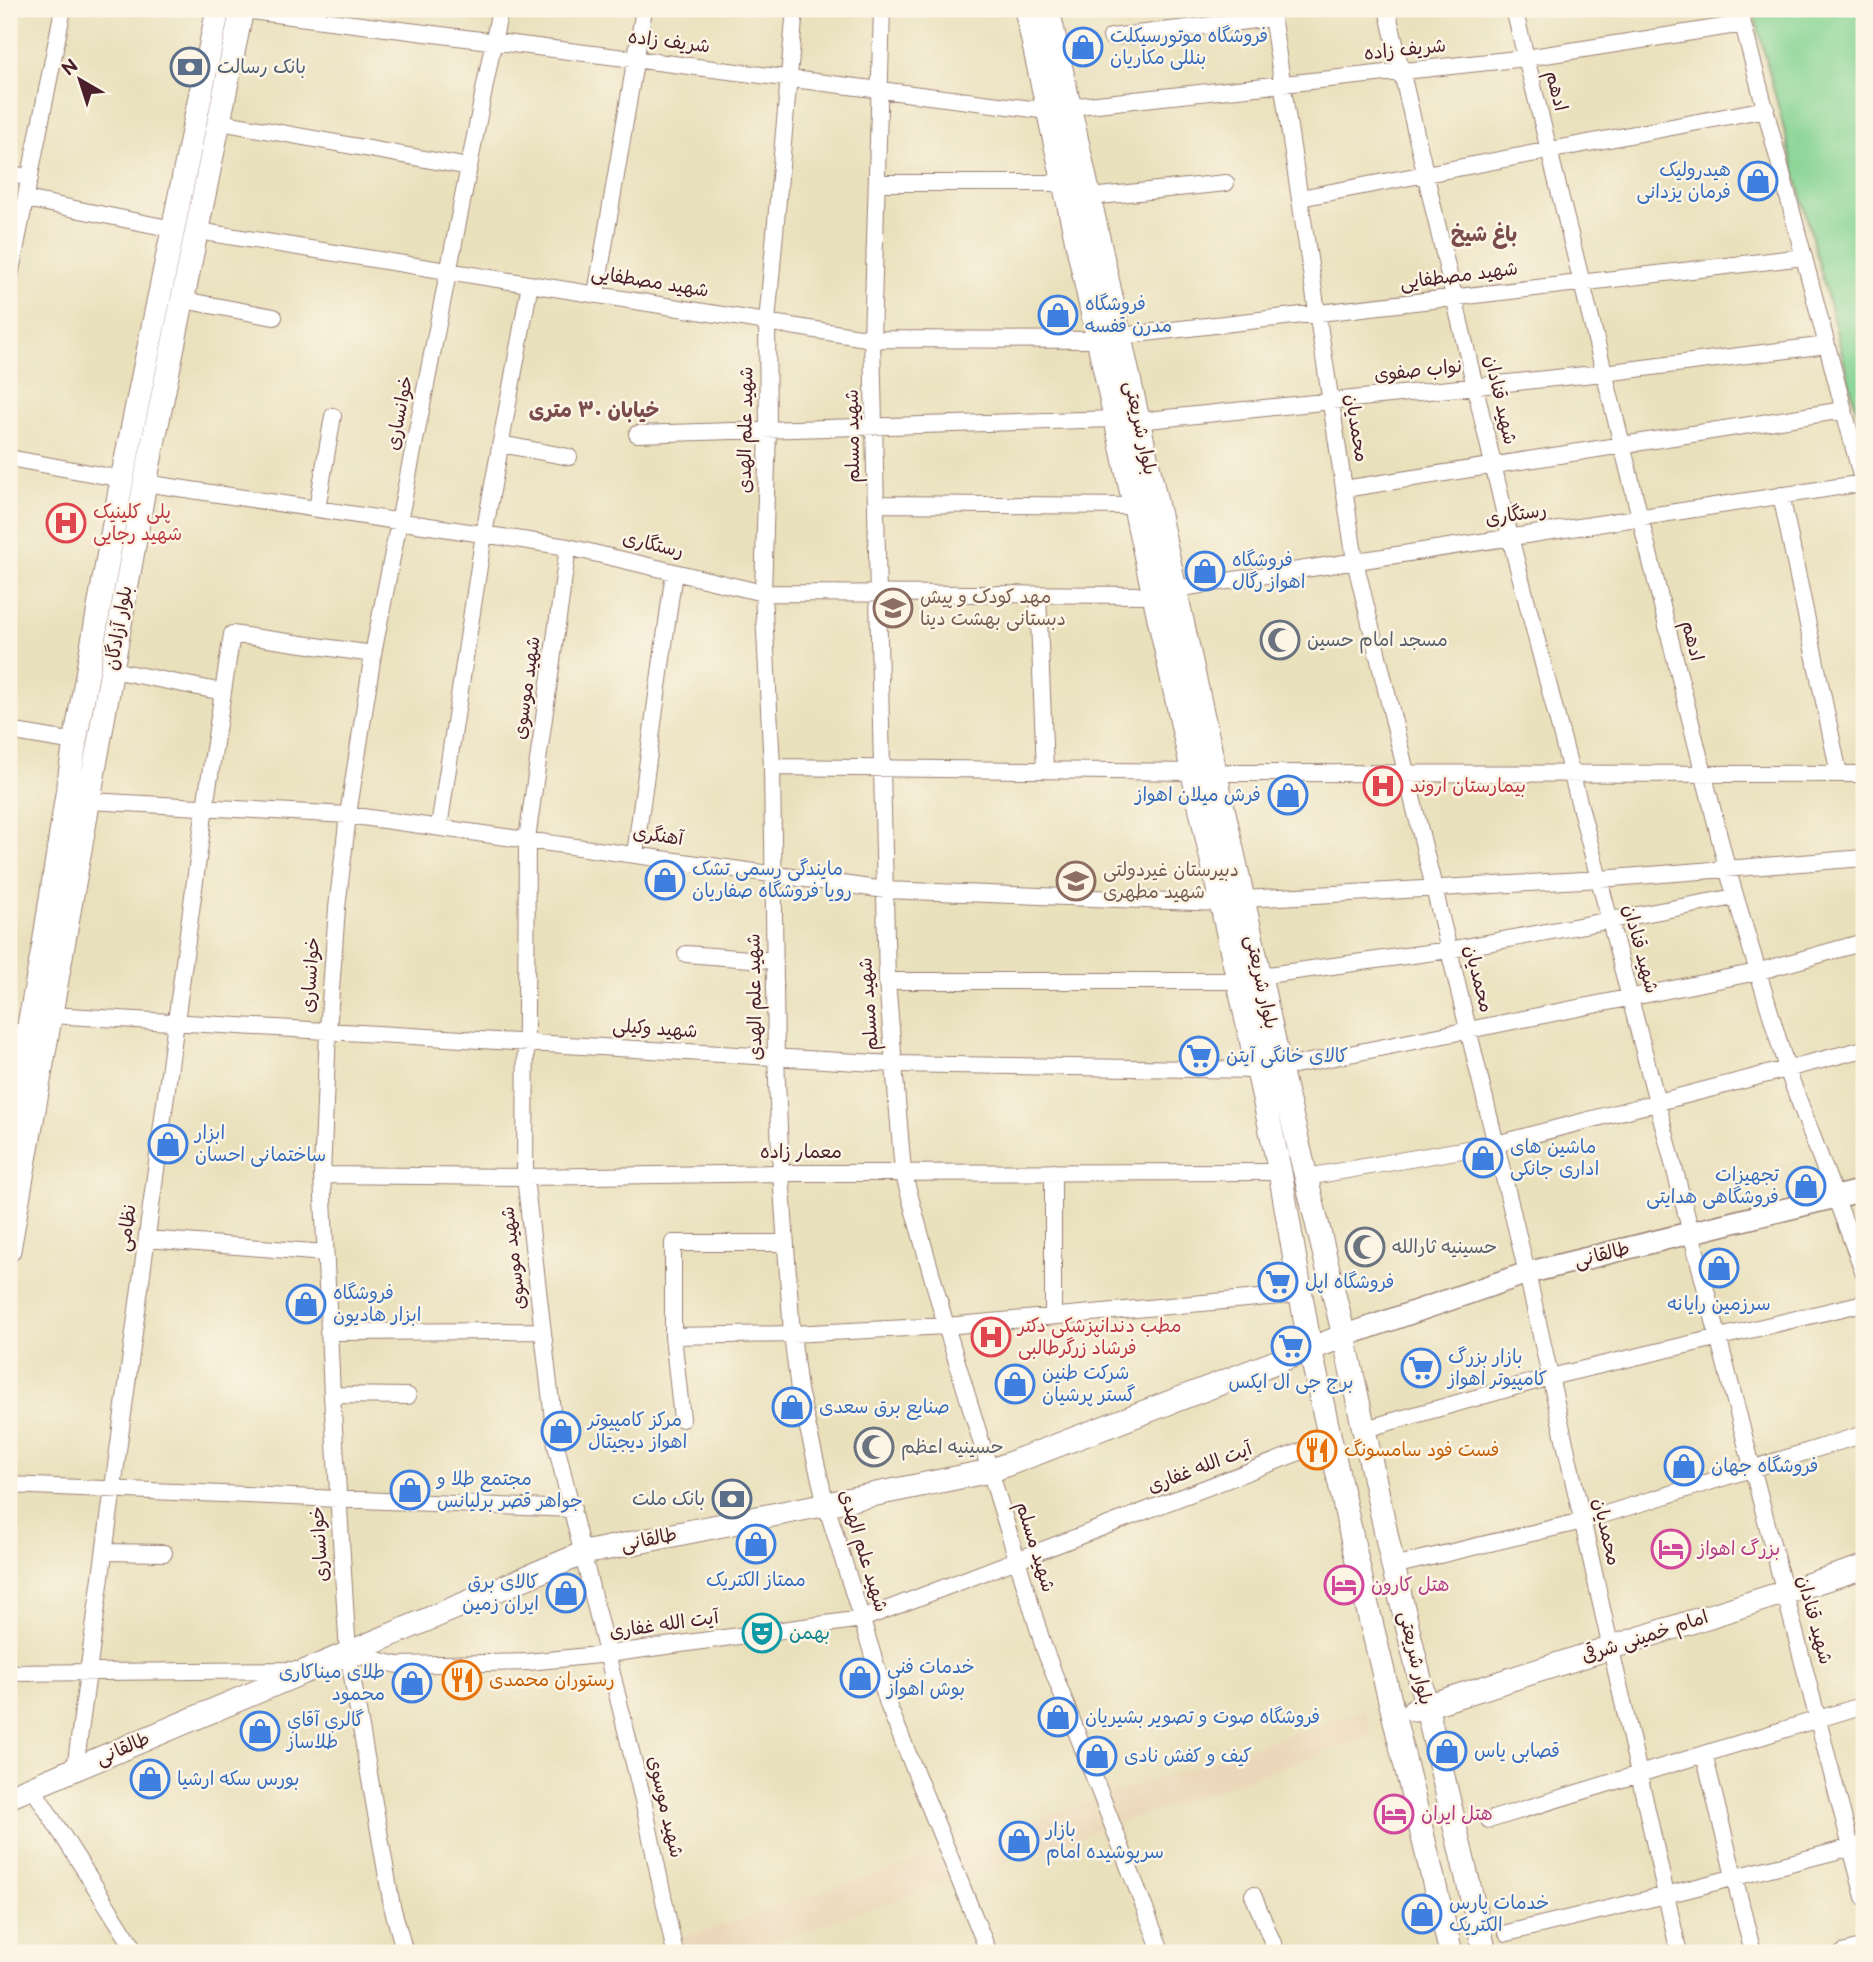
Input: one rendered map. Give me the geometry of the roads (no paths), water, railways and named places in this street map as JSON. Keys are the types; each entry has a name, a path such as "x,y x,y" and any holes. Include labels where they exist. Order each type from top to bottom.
{"main road":[{"name":"بلوار آزادگان","path":"9,1133 17,1032 44,944 75,742 122,479 218,9"},
{"name":"بلوار آزادگان","path":"9,1250 145,484 242,9"},
{"name":"بلوار شریعتی","path":"1026,9 1090,197 1109,338"},
{"name":"بلوار شریعتی","path":"1048,9 1064,183 1109,338 1165,592 1269,1069 1280,1172 1310,1348 1365,1597 1451,1953"},
{"path":"186,169 210,173"},
{"name":"بلوار شریعتی","path":"1127,420 1135,506 1165,592"},
{"name":"بلوار شریعتی","path":"1269,1069 1307,1177 1365,1429 1393,1566 1485,1953"},
{"name":"طالقانی","path":"9,1797 584,1553 990,1471 1344,1336"},
{"name":"امام خمینی شرقی","path":"1395,1715 1864,1567"}],"street":[{"path":"9,281 63,9"},
{"name":"شریف زاده","path":"242,9 880,90 1059,109 1526,58 1742,16"},
{"name":"خوانساری","path":"405,1953 392,1906 348,1653 328,1332 322,1175 328,1031 337,908 348,815 373,654 500,9"},
{"path":"596,295 644,9"},
{"name":"شهید علم الهدی","path":"794,9 767,322 768,430 763,593 772,767 780,1173 792,1334 799,1390 827,1506 889,1707 989,1953"},
{"name":"شهید مسلم","path":"882,9 872,339 887,981 903,1172 946,1326 1044,1648 1162,1953"},
{"name":"شهید قنادان","path":"1387,9 1510,537 1818,1719 1858,1845 1864,1897"},
{"name":"ادهم","path":"1514,9 1735,897 1787,1069 1864,1273"},
{"path":"1111,37 1272,13"},
{"name":"محمدیان","path":"1272,13 1355,561 1527,1273 1679,1953"},
{"path":"1742,16 1864,484"},
{"path":"1300,198 1766,109"},
{"path":"220,122 469,167"},
{"path":"9,173 30,178"},
{"path":"877,183 1064,183"},
{"path":"1090,197 1226,183"},
{"path":"26,199 173,229"},
{"name":"شهید مصطفایی","path":"198,231 872,339 1109,338 1804,257"},
{"path":"439,827 484,534 530,284"},
{"path":"183,300 274,317"},
{"name":"نواب صفوی","path":"637,434 1127,420 1604,373 1827,345"},
{"path":"1344,489 1844,410"},
{"path":"317,509 333,416"},
{"path":"501,444 569,457"},
{"path":"9,458 122,479"},
{"name":"رستگاری","path":"145,484 568,547 763,593 1038,595 1165,592 1864,484"},
{"path":"1781,495 1839,774"},
{"path":"876,504 1135,506"},
{"name":"شهید موسوی","path":"568,547 527,839 525,1177 556,1445 643,1800 676,1953"},
{"path":"635,854 674,572"},
{"path":"1038,595 1045,770"},
{"name":"نظامی","path":"75,1769 205,807 232,634 373,654"},
{"path":"112,670 223,692"},
{"path":"9,731 75,742"},
{"path":"772,767 1204,772 1864,774"},
{"name":"آهنگری","path":"89,801 348,815 885,890 1232,901 1600,879 1864,858"},
{"path":"887,981 1249,979 1449,950 1735,897"},
{"name":"شهید وکیلی","path":"51,1015 893,1064 1269,1069 1757,972 1864,942"},
{"path":"686,954 775,961"},
{"path":"1307,1177 1496,1144 1864,1049"},
{"name":"معمار زاده","path":"322,1175 525,1177 903,1172 1280,1172"},
{"path":"1053,1316 1054,1172"},
{"name":"طالقانی","path":"1344,1336 1527,1273 1864,1190"},
{"path":"147,1239 325,1253"},
{"path":"682,1419 673,1336 673,1243 785,1242"},
{"path":"673,1336 792,1334 946,1326 1302,1294"},
{"path":"1365,1429 1550,1377 1864,1303"},
{"path":"328,1332 543,1331"},
{"path":"332,1395 408,1396"},
{"path":"1393,1566 1583,1521 1864,1434"},
{"name":"آیت الله غفاری","path":"348,1653 398,1665 528,1662 608,1654 862,1619 1331,1440"},
{"path":"9,1485 573,1509"},
{"path":"105,1552 164,1553"},
{"path":"9,1673 308,1670"},
{"path":"1489,1820 1864,1705"},
{"path":"1704,1754 1753,1953"},
{"path":"32,1787 137,1953"},
{"path":"1507,1933 1858,1845"},
{"path":"1253,1895 1277,1953"},
{"path":"1843,1953 1864,1947"}],"place":[{"name":"فروشگاه موتورسیکلت بنللی مکاریان","path":"1083,47"},
{"name":"بانک رسالت","path":"190,67"},
{"name":"هیدرولیک فرمان یزدانی","path":"1758,181"},
{"name":"فروشگاه مدرن قفسه","path":"1058,315"},
{"name":"پلی کلینیک شهید رجایی","path":"66,523"},
{"name":"فروشگاه اهواز رگال","path":"1205,571"},
{"name":"مهد کودک و پیش دبستانی بهشت دینا","path":"893,608"},
{"name":"مسجد امام حسین","path":"1280,640"},
{"name":"بیمارستان اروند","path":"1383,786"},
{"name":"فرش میلان اهواز","path":"1288,795"},
{"name":"مایندگی رسمی تشک رویا فروشگاه صفاریان","path":"665,880"},
{"name":"دبیرستان غیردولتی شهید مطهری","path":"1076,881"},
{"name":"کالای خانگی آیتن","path":"1199,1056"},
{"name":"ابزار ساختمانی احسان","path":"168,1144"},
{"name":"ماشین های اداری جانکی","path":"1483,1158"},
{"name":"تجهیزات فروشگاهی هدایتی","path":"1806,1186"},
{"name":"حسینیه ثارالله","path":"1365,1247"},
{"name":"سرزمین رایانه","path":"1719,1268"},
{"name":"فروشگاه اپل","path":"1278,1282"},
{"name":"فروشگاه ابزار هادیون","path":"306,1304"},
{"name":"مطب دندانپزشکی دکتر فرشاد زرگرطالبی","path":"991,1337"},
{"name":"برج جی ال ایکس","path":"1291,1346"},
{"name":"بازار بزرگ کامپیوتر اهواز","path":"1421,1368"},
{"name":"شرکت طنین گستر پرشیان","path":"1015,1384"},
{"name":"صنایع برق سعدی","path":"792,1407"},
{"name":"مرکز کامپیوتر اهواز دیجیتال","path":"561,1431"},
{"name":"حسینیه اعظم","path":"874,1447"},
{"name":"فست فود سامسونگ","path":"1317,1450"},
{"name":"فروشگاه جهان","path":"1684,1466"},
{"name":"مجتمع طلا و جواهر قصر برليانس","path":"410,1490"},
{"name":"بانک ملت","path":"732,1499"},
{"name":"ممتاز الکتریک","path":"756,1544"},
{"name":"بزرگ اهواز","path":"1671,1549"},
{"name":"هتل کارون","path":"1344,1585"},
{"name":"کالای برق ایران زمین","path":"566,1593"},
{"name":"بهمن","path":"762,1633"},
{"name":"خدمات فنی بوش اهواز","path":"860,1678"},
{"name":"رستوران محمدی","path":"462,1680"},
{"name":"طلای میناکاری محمود","path":"412,1683"},
{"name":"فروشگاه صوت و تصویر بشیریان","path":"1058,1717"},
{"name":"گالري آقاي طلاساز","path":"260,1731"},
{"name":"قصابی یاس","path":"1447,1751"},
{"name":"کیف و کفش نادی","path":"1097,1756"},
{"name":"بورس سکه ارشیا","path":"150,1779"},
{"name":"هتل ایران","path":"1394,1814"},
{"name":"بازار سرپوشیده امام","path":"1019,1841"},
{"name":"خدمات پارس الکتریک","path":"1422,1914"}],"district":[{"name":"باغ شیخ","path":"1484,234"},
{"name":"خیابان ۳۰ متری","path":"594,410"}]}
